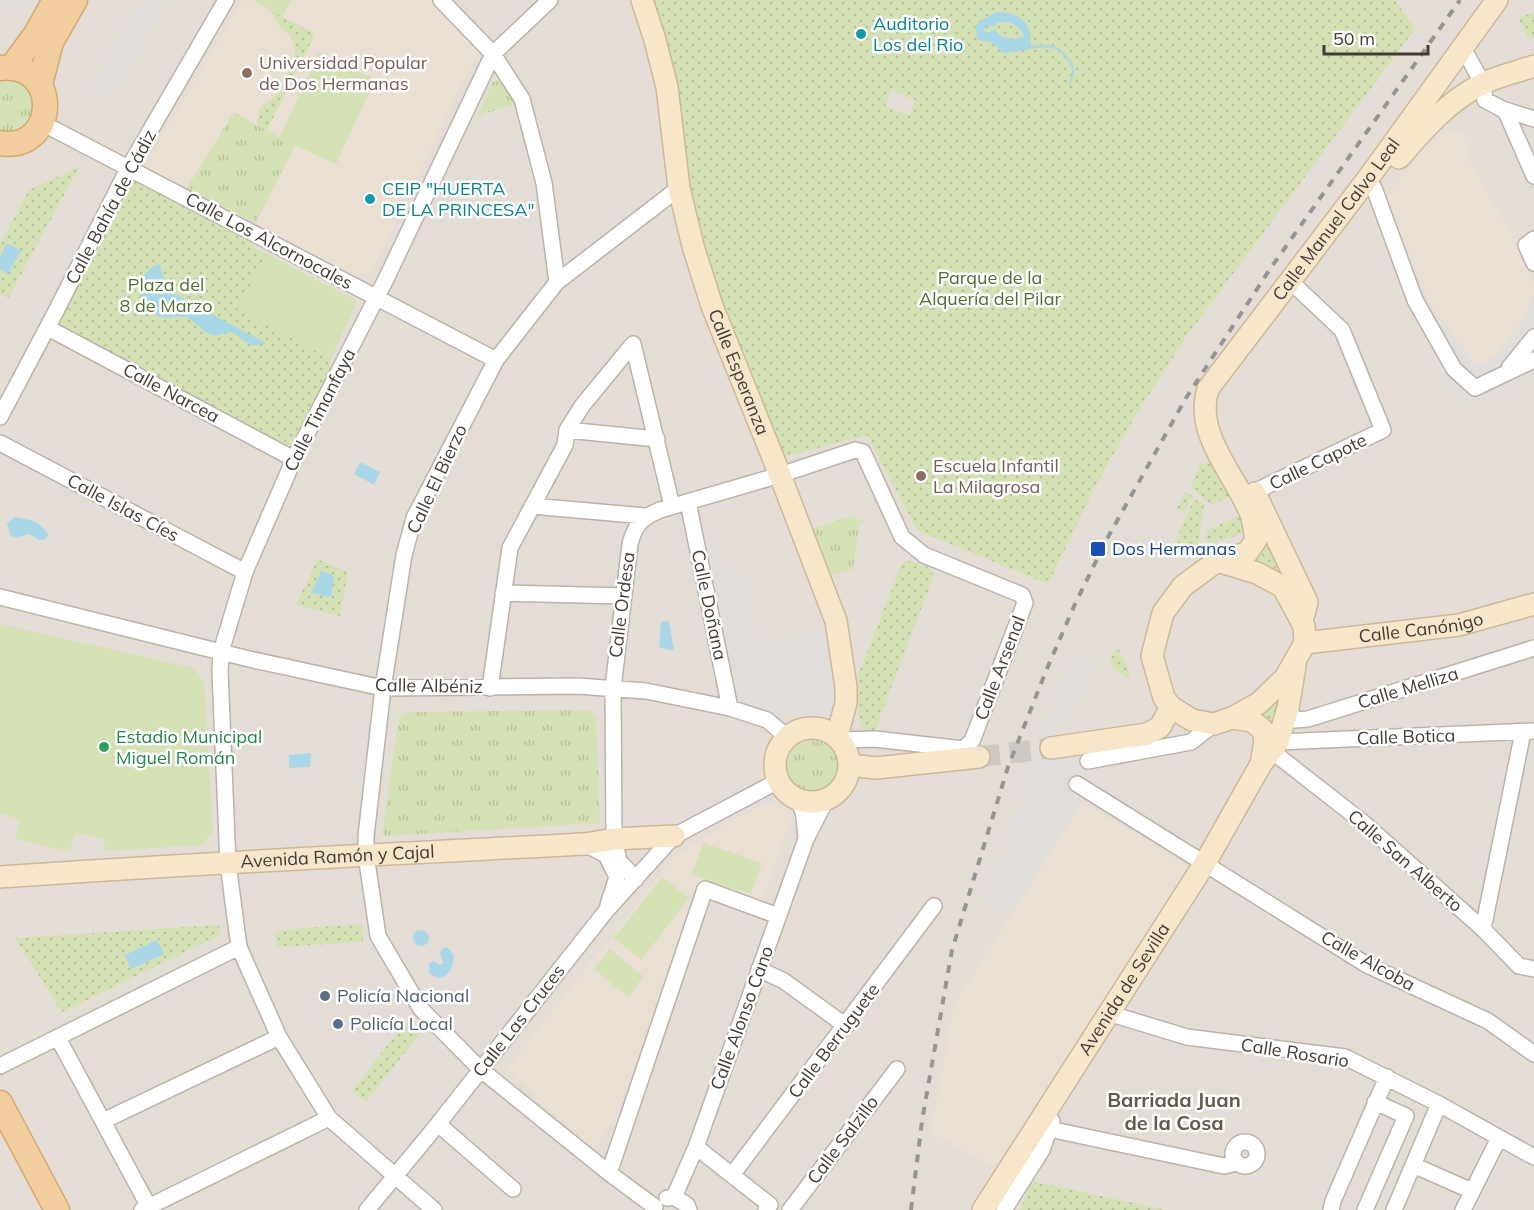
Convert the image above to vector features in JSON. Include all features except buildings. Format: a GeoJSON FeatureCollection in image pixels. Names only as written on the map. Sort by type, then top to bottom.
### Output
{"type":"FeatureCollection","features":[{"type":"Feature","properties":{"kind":"main road"},"geometry":{"type":"LineString","coordinates":[[6,146],[36,132],[42,123],[46,110],[45,97],[40,84],[28,73],[6,68],[36,34],[55,0]]}},
{"type":"Feature","properties":{"kind":"main road"},"geometry":{"type":"LineString","coordinates":[[40,84],[51,42],[75,0]]}},
{"type":"Feature","properties":{"kind":"main road"},"geometry":{"type":"LineString","coordinates":[[0,1103],[57,1210]]}},
{"type":"Feature","properties":{"kind":"main road"},"geometry":{"type":"LineString","coordinates":[[0,1135],[38,1210]]}},
{"type":"Feature","properties":{"kind":"street","name":"Calle Bahía de Cádiz"},"geometry":{"type":"LineString","coordinates":[[0,417],[48,328],[129,167],[226,0]]}},
{"type":"Feature","properties":{"kind":"street"},"geometry":{"type":"LineString","coordinates":[[441,0],[492,54],[522,99],[544,183],[557,282]]}},
{"type":"Feature","properties":{"kind":"street","name":"Calle Timanfaya"},"geometry":{"type":"LineString","coordinates":[[434,1210],[329,1119],[279,1038],[239,946],[228,864],[221,652],[245,572],[294,459],[377,298],[492,54],[550,0]]}},
{"type":"Feature","properties":{"kind":"street","name":"Calle Esperanza"},"geometry":{"type":"LineString","coordinates":[[642,0],[656,40],[667,87],[680,188],[693,246],[711,306],[836,621],[846,687],[846,703],[839,738]]}},
{"type":"Feature","properties":{"kind":"street","name":"Calle Manuel Calvo Leal"},"geometry":{"type":"LineString","coordinates":[[1208,389],[1292,279],[1373,181],[1497,0]]}},
{"type":"Feature","properties":{"kind":"street"},"geometry":{"type":"LineString","coordinates":[[1463,48],[1483,84],[1485,100],[1505,110],[1534,119]]}},
{"type":"Feature","properties":{"kind":"street"},"geometry":{"type":"LineString","coordinates":[[1534,66],[1483,84],[1458,99],[1430,121],[1373,181],[1415,300],[1454,369],[1475,388],[1534,360]]}},
{"type":"Feature","properties":{"kind":"street"},"geometry":{"type":"LineString","coordinates":[[1505,110],[1534,176]]}},
{"type":"Feature","properties":{"kind":"street","name":"Calle Los Alcornocales"},"geometry":{"type":"LineString","coordinates":[[42,123],[496,360]]}},
{"type":"Feature","properties":{"kind":"street","name":"Calle El Bierzo"},"geometry":{"type":"LineString","coordinates":[[655,1209],[480,1069],[421,1009],[378,936],[366,855],[366,837],[383,688],[404,555],[414,518],[496,360],[557,282],[680,188]]}},
{"type":"Feature","properties":{"kind":"street"},"geometry":{"type":"LineString","coordinates":[[1534,238],[1526,245],[1534,264]]}},
{"type":"Feature","properties":{"kind":"street","name":"Calle Capote"},"geometry":{"type":"LineString","coordinates":[[1254,492],[1383,430],[1342,330],[1292,279]]}},
{"type":"Feature","properties":{"kind":"street","name":"Calle Narcea"},"geometry":{"type":"LineString","coordinates":[[48,328],[294,459]]}},
{"type":"Feature","properties":{"kind":"street"},"geometry":{"type":"LineString","coordinates":[[1505,373],[1534,337]]}},
{"type":"Feature","properties":{"kind":"street"},"geometry":{"type":"LineString","coordinates":[[490,688],[510,549],[565,445],[567,430],[582,406],[633,344],[672,506]]}},
{"type":"Feature","properties":{"kind":"street"},"geometry":{"type":"LineString","coordinates":[[1088,761],[1191,742],[1223,721],[1259,703],[1285,678],[1301,642],[1307,602],[1212,407],[1208,389]]}},
{"type":"Feature","properties":{"kind":"street"},"geometry":{"type":"LineString","coordinates":[[1208,389],[1204,402],[1208,432],[1251,514],[1256,540],[1247,554],[1217,561],[1183,586],[1162,613],[1152,656],[1161,691],[1172,707],[1192,720],[1223,721]]}},
{"type":"Feature","properties":{"kind":"street"},"geometry":{"type":"LineString","coordinates":[[567,430],[657,438]]}},
{"type":"Feature","properties":{"kind":"street","name":"Calle Islas Cíes"},"geometry":{"type":"LineString","coordinates":[[0,443],[245,572]]}},
{"type":"Feature","properties":{"kind":"street","name":"Calle Arsenal"},"geometry":{"type":"LineString","coordinates":[[780,475],[855,450],[863,452],[902,537],[924,555],[1022,595],[1025,603],[972,741],[963,749],[875,739],[839,738]]}},
{"type":"Feature","properties":{"kind":"street"},"geometry":{"type":"LineString","coordinates":[[532,506],[645,516],[780,475]]}},
{"type":"Feature","properties":{"kind":"street","name":"Calle Doñana"},"geometry":{"type":"LineString","coordinates":[[688,502],[730,708]]}},
{"type":"Feature","properties":{"kind":"street","name":"Calle Ordesa"},"geometry":{"type":"LineString","coordinates":[[636,879],[619,861],[614,839],[613,688],[630,544],[634,530],[645,516]]}},
{"type":"Feature","properties":{"kind":"street"},"geometry":{"type":"LineString","coordinates":[[1217,561],[1257,573],[1283,587],[1301,642]]}},
{"type":"Feature","properties":{"kind":"street"},"geometry":{"type":"LineString","coordinates":[[503,593],[623,597]]}},
{"type":"Feature","properties":{"kind":"street","name":"Calle Albéniz"},"geometry":{"type":"LineString","coordinates":[[0,597],[221,652],[383,688],[577,686],[646,691],[730,708],[767,720],[787,737]]}},
{"type":"Feature","properties":{"kind":"street","name":"Calle Canónigo"},"geometry":{"type":"LineString","coordinates":[[1301,642],[1460,625],[1534,604]]}},
{"type":"Feature","properties":{"kind":"street","name":"Avenida de Sevilla"},"geometry":{"type":"LineString","coordinates":[[983,1210],[1040,1133],[1062,1085],[1205,863],[1271,753],[1288,708],[1301,642]]}},
{"type":"Feature","properties":{"kind":"street","name":"Calle Melliza"},"geometry":{"type":"LineString","coordinates":[[1288,708],[1295,720],[1308,719],[1534,648]]}},
{"type":"Feature","properties":{"kind":"street"},"geometry":{"type":"LineString","coordinates":[[1051,748],[1147,734],[1160,727],[1172,707]]}},
{"type":"Feature","properties":{"kind":"street","name":"Avenida de Sevilla"},"geometry":{"type":"LineString","coordinates":[[1223,721],[1252,721],[1263,730],[1271,753]]}},
{"type":"Feature","properties":{"kind":"street"},"geometry":{"type":"LineString","coordinates":[[811,727],[825,729],[839,738],[848,752],[850,765],[844,785],[836,794],[826,800],[813,803],[799,800],[787,793],[778,781],[775,765],[778,750],[787,737],[798,730],[811,727]]}},
{"type":"Feature","properties":{"kind":"street"},"geometry":{"type":"LineString","coordinates":[[1483,929],[1529,732]]}},
{"type":"Feature","properties":{"kind":"street","name":"Calle Botica"},"geometry":{"type":"LineString","coordinates":[[1271,753],[1529,732]]}},
{"type":"Feature","properties":{"kind":"street","name":"Calle San Alberto"},"geometry":{"type":"LineString","coordinates":[[1271,753],[1365,824],[1483,929],[1519,966],[1534,969]]}},
{"type":"Feature","properties":{"kind":"street"},"geometry":{"type":"LineString","coordinates":[[850,765],[876,768],[979,757]]}},
{"type":"Feature","properties":{"kind":"street"},"geometry":{"type":"LineString","coordinates":[[674,836],[778,781]]}},
{"type":"Feature","properties":{"kind":"street","name":"Calle Alcoba"},"geometry":{"type":"LineString","coordinates":[[1077,784],[1367,965],[1488,1022],[1534,1054]]}},
{"type":"Feature","properties":{"kind":"street","name":"Calle Alonso Cano"},"geometry":{"type":"LineString","coordinates":[[799,800],[804,816],[806,838]]}},
{"type":"Feature","properties":{"kind":"street","name":"Calle Alonso Cano"},"geometry":{"type":"LineString","coordinates":[[674,1197],[696,1147],[806,838],[826,800]]}},
{"type":"Feature","properties":{"kind":"street","name":"Avenida Ramón y Cajal"},"geometry":{"type":"LineString","coordinates":[[0,877],[163,865],[228,864],[585,844],[614,839],[674,836]]}},
{"type":"Feature","properties":{"kind":"street","name":"Calle Las Cruces"},"geometry":{"type":"LineString","coordinates":[[367,1210],[606,911],[674,836]]}},
{"type":"Feature","properties":{"kind":"street"},"geometry":{"type":"LineString","coordinates":[[585,844],[606,855],[617,877],[606,911]]}},
{"type":"Feature","properties":{"kind":"street"},"geometry":{"type":"LineString","coordinates":[[609,1173],[705,889],[778,916]]}},
{"type":"Feature","properties":{"kind":"street","name":"Calle Berruguete"},"geometry":{"type":"LineString","coordinates":[[732,1175],[934,906]]}},
{"type":"Feature","properties":{"kind":"street"},"geometry":{"type":"LineString","coordinates":[[0,1066],[239,946]]}},
{"type":"Feature","properties":{"kind":"street"},"geometry":{"type":"LineString","coordinates":[[759,969],[784,981],[846,1026]]}},
{"type":"Feature","properties":{"kind":"street","name":"Calle Rosario"},"geometry":{"type":"LineString","coordinates":[[1108,1013],[1186,1037],[1345,1057],[1388,1077],[1534,1157]]}},
{"type":"Feature","properties":{"kind":"street"},"geometry":{"type":"LineString","coordinates":[[58,1038],[103,1121],[146,1208],[329,1119]]}},
{"type":"Feature","properties":{"kind":"street"},"geometry":{"type":"LineString","coordinates":[[103,1121],[279,1038]]}},
{"type":"Feature","properties":{"kind":"street","name":"Calle Salzillo"},"geometry":{"type":"LineString","coordinates":[[790,1210],[897,1069]]}},
{"type":"Feature","properties":{"kind":"street"},"geometry":{"type":"LineString","coordinates":[[1331,1210],[1375,1102],[1388,1077]]}},
{"type":"Feature","properties":{"kind":"street"},"geometry":{"type":"LineString","coordinates":[[974,1210],[1033,1120],[1062,1085]]}},
{"type":"Feature","properties":{"kind":"street"},"geometry":{"type":"LineString","coordinates":[[1365,1210],[1406,1116],[1375,1102]]}},
{"type":"Feature","properties":{"kind":"street"},"geometry":{"type":"LineString","coordinates":[[1394,1210],[1439,1104]]}},
{"type":"Feature","properties":{"kind":"street"},"geometry":{"type":"LineString","coordinates":[[438,1124],[513,1190]]}},
{"type":"Feature","properties":{"kind":"street"},"geometry":{"type":"LineString","coordinates":[[1004,1210],[1042,1150],[1040,1133],[1224,1166],[1238,1163]]}},
{"type":"Feature","properties":{"kind":"street"},"geometry":{"type":"LineString","coordinates":[[1463,1210],[1498,1138]]}},
{"type":"Feature","properties":{"kind":"street"},"geometry":{"type":"LineString","coordinates":[[696,1147],[770,1205],[766,1210]]}},
{"type":"Feature","properties":{"kind":"street"},"geometry":{"type":"LineString","coordinates":[[1413,1165],[1473,1191]]}},
{"type":"Feature","properties":{"kind":"street"},"geometry":{"type":"LineString","coordinates":[[655,1209],[665,1198],[674,1197],[687,1205],[689,1210]]}},
{"type":"Feature","properties":{"kind":"shaded area"},"geometry":{"type":"Polygon","coordinates":[[[0,0],[1534,0],[1534,1210],[0,1210],[0,0]]]}},
{"type":"Feature","properties":{"kind":"shaded area"},"geometry":{"type":"Polygon","coordinates":[[[0,0],[31,0],[22,16],[0,4],[0,0]]]}},
{"type":"Feature","properties":{"kind":"shaded area"},"geometry":{"type":"Polygon","coordinates":[[[142,0],[168,0],[110,102],[101,96],[98,78],[142,0]]]}},
{"type":"Feature","properties":{"kind":"shaded area"},"geometry":{"type":"Polygon","coordinates":[[[243,0],[431,0],[479,48],[372,271],[354,275],[255,223],[295,146],[235,112],[187,188],[144,166],[243,0]]]}},
{"type":"Feature","properties":{"kind":"shaded area"},"geometry":{"type":"Polygon","coordinates":[[[1502,109],[1525,116],[1534,155],[1534,200],[1511,152],[1517,147],[1502,109]]]}},
{"type":"Feature","properties":{"kind":"shaded area"},"geometry":{"type":"Polygon","coordinates":[[[1452,129],[1465,136],[1468,158],[1523,255],[1534,284],[1534,297],[1525,317],[1496,357],[1492,356],[1486,365],[1477,366],[1430,305],[1385,198],[1433,138],[1452,129]]]}},
{"type":"Feature","properties":{"kind":"shaded area"},"geometry":{"type":"Polygon","coordinates":[[[1384,192],[1430,305],[1477,366],[1486,365],[1492,356],[1496,356],[1525,317],[1534,297],[1534,375],[1523,382],[1457,406],[1371,208],[1384,192]]]}},
{"type":"Feature","properties":{"kind":"shaded area"},"geometry":{"type":"Polygon","coordinates":[[[724,542],[725,574],[751,576],[751,645],[831,627],[837,700],[824,715],[813,718],[740,701],[709,543],[724,542]]]}},
{"type":"Feature","properties":{"kind":"shaded area"},"geometry":{"type":"Polygon","coordinates":[[[1073,656],[1088,656],[1097,662],[1080,699],[1052,737],[1041,761],[1094,755],[1084,779],[1082,802],[1016,907],[996,912],[993,907],[982,910],[1029,781],[1028,765],[1073,656]]]}},
{"type":"Feature","properties":{"kind":"shaded area"},"geometry":{"type":"Polygon","coordinates":[[[1082,802],[1189,867],[1000,1170],[931,1133],[954,1006],[1082,802]]]}},
{"type":"Feature","properties":{"kind":"shaded area"},"geometry":{"type":"Polygon","coordinates":[[[772,805],[786,811],[792,818],[761,902],[701,883],[618,1113],[593,1151],[507,1069],[673,858],[728,822],[761,806],[772,805]]]}},
{"type":"Feature","properties":{"kind":"green space"},"geometry":{"type":"Polygon","coordinates":[[[253,0],[292,0],[282,17],[253,0]]]}},
{"type":"Feature","properties":{"kind":"green space","name":"Parque de la Alquería del Pilar"},"geometry":{"type":"Polygon","coordinates":[[[653,0],[1395,0],[1415,29],[1186,337],[1133,420],[1096,485],[1048,584],[917,530],[867,435],[783,457],[730,334],[702,250],[676,84],[653,0]],[[892,90],[885,106],[909,115],[915,100],[892,90]]]}},
{"type":"Feature","properties":{"kind":"green space"},"geometry":{"type":"Polygon","coordinates":[[[271,10],[315,34],[267,130],[257,124],[259,112],[282,86],[295,52],[294,42],[276,21],[271,10]]]}},
{"type":"Feature","properties":{"kind":"green space"},"geometry":{"type":"Polygon","coordinates":[[[1534,12],[1534,38],[1529,40],[1518,18],[1534,12]]]}},
{"type":"Feature","properties":{"kind":"green space"},"geometry":{"type":"Polygon","coordinates":[[[319,53],[375,79],[336,164],[279,138],[319,53]]]}},
{"type":"Feature","properties":{"kind":"green space"},"geometry":{"type":"Polygon","coordinates":[[[0,74],[21,77],[37,102],[26,129],[0,135],[0,74]]]}},
{"type":"Feature","properties":{"kind":"green space"},"geometry":{"type":"Polygon","coordinates":[[[500,78],[504,80],[515,104],[483,114],[476,120],[492,83],[500,78]]]}},
{"type":"Feature","properties":{"kind":"green space"},"geometry":{"type":"Polygon","coordinates":[[[234,112],[295,146],[255,223],[187,188],[234,112]]]}},
{"type":"Feature","properties":{"kind":"green space"},"geometry":{"type":"Polygon","coordinates":[[[80,166],[8,298],[0,294],[0,244],[29,190],[80,166]]]}},
{"type":"Feature","properties":{"kind":"green space","name":"Plaza del 8 de Marzo"},"geometry":{"type":"Polygon","coordinates":[[[136,171],[258,236],[253,247],[267,254],[238,309],[331,359],[329,364],[340,369],[294,459],[48,328],[136,171]]]}},
{"type":"Feature","properties":{"kind":"green space"},"geometry":{"type":"Polygon","coordinates":[[[267,254],[357,301],[331,359],[237,309],[267,254]]]}},
{"type":"Feature","properties":{"kind":"green space"},"geometry":{"type":"Polygon","coordinates":[[[1200,464],[1221,465],[1235,494],[1212,505],[1191,488],[1200,464]]]}},
{"type":"Feature","properties":{"kind":"green space"},"geometry":{"type":"Polygon","coordinates":[[[1186,491],[1193,497],[1184,512],[1177,508],[1186,491]]]}},
{"type":"Feature","properties":{"kind":"green space"},"geometry":{"type":"Polygon","coordinates":[[[1194,499],[1204,504],[1198,547],[1170,552],[1194,499]]]}},
{"type":"Feature","properties":{"kind":"green space"},"geometry":{"type":"Polygon","coordinates":[[[855,514],[856,521],[867,518],[859,525],[853,569],[828,576],[813,529],[855,514]]]}},
{"type":"Feature","properties":{"kind":"green space"},"geometry":{"type":"Polygon","coordinates":[[[1242,514],[1247,529],[1238,535],[1208,544],[1206,531],[1242,514]]]}},
{"type":"Feature","properties":{"kind":"green space"},"geometry":{"type":"Polygon","coordinates":[[[1261,531],[1292,581],[1247,562],[1261,531]]]}},
{"type":"Feature","properties":{"kind":"green space"},"geometry":{"type":"Polygon","coordinates":[[[317,559],[348,572],[340,616],[296,605],[317,559]]]}},
{"type":"Feature","properties":{"kind":"green space"},"geometry":{"type":"Polygon","coordinates":[[[910,561],[927,566],[934,575],[876,728],[872,731],[861,728],[860,724],[857,697],[858,675],[902,563],[910,561]]]}},
{"type":"Feature","properties":{"kind":"green space","name":"Estadio Municipal Miguel Román"},"geometry":{"type":"Polygon","coordinates":[[[0,624],[193,668],[204,681],[213,832],[202,845],[103,851],[105,839],[75,833],[69,851],[15,839],[20,820],[0,813],[0,624]]]}},
{"type":"Feature","properties":{"kind":"green space"},"geometry":{"type":"Polygon","coordinates":[[[1117,646],[1130,673],[1128,678],[1115,671],[1110,661],[1117,646]]]}},
{"type":"Feature","properties":{"kind":"green space"},"geometry":{"type":"Polygon","coordinates":[[[1286,695],[1273,737],[1253,713],[1271,706],[1286,695]]]}},
{"type":"Feature","properties":{"kind":"green space"},"geometry":{"type":"Polygon","coordinates":[[[587,710],[596,717],[600,823],[386,836],[382,833],[399,717],[409,712],[587,710]]]}},
{"type":"Feature","properties":{"kind":"green space"},"geometry":{"type":"Polygon","coordinates":[[[808,740],[818,740],[832,747],[839,766],[832,785],[818,792],[808,792],[798,788],[791,781],[787,771],[787,761],[791,751],[798,744],[808,740]]]}},
{"type":"Feature","properties":{"kind":"green space"},"geometry":{"type":"Polygon","coordinates":[[[703,843],[762,863],[751,894],[692,875],[703,843]]]}},
{"type":"Feature","properties":{"kind":"green space"},"geometry":{"type":"Polygon","coordinates":[[[662,877],[689,898],[641,960],[614,938],[662,877]]]}},
{"type":"Feature","properties":{"kind":"green space"},"geometry":{"type":"Polygon","coordinates":[[[362,924],[363,942],[276,947],[275,930],[362,924]]]}},
{"type":"Feature","properties":{"kind":"green space"},"geometry":{"type":"Polygon","coordinates":[[[219,925],[220,935],[62,1012],[15,938],[219,925]]]}},
{"type":"Feature","properties":{"kind":"green space"},"geometry":{"type":"Polygon","coordinates":[[[610,949],[643,976],[629,997],[594,969],[610,949]]]}},
{"type":"Feature","properties":{"kind":"green space"},"geometry":{"type":"Polygon","coordinates":[[[406,1021],[420,1034],[366,1102],[352,1091],[406,1021]]]}},
{"type":"Feature","properties":{"kind":"green space"},"geometry":{"type":"Polygon","coordinates":[[[1032,1181],[1166,1210],[1020,1210],[1032,1181]]]}},
{"type":"Feature","properties":{"kind":"water"},"geometry":{"type":"Polygon","coordinates":[[[996,12],[1004,12],[1023,20],[1031,38],[1030,46],[1054,46],[1068,57],[1074,71],[1069,88],[1072,69],[1060,51],[1045,47],[1003,53],[991,42],[978,40],[975,27],[996,12]],[[1005,21],[995,26],[986,26],[984,31],[988,33],[995,29],[1007,38],[1024,36],[1019,28],[1005,21]]]}},
{"type":"Feature","properties":{"kind":"water"},"geometry":{"type":"Polygon","coordinates":[[[7,243],[21,251],[8,274],[0,269],[0,257],[7,243]]]}},
{"type":"Feature","properties":{"kind":"water"},"geometry":{"type":"Polygon","coordinates":[[[159,264],[168,291],[266,343],[251,345],[231,332],[213,335],[181,316],[160,316],[150,311],[141,296],[141,284],[147,271],[159,264]]]}},
{"type":"Feature","properties":{"kind":"water"},"geometry":{"type":"Polygon","coordinates":[[[360,462],[380,472],[374,485],[354,474],[360,462]]]}},
{"type":"Feature","properties":{"kind":"water"},"geometry":{"type":"Polygon","coordinates":[[[15,517],[38,523],[48,534],[46,539],[40,540],[28,534],[16,538],[10,535],[7,523],[15,517]]]}},
{"type":"Feature","properties":{"kind":"water"},"geometry":{"type":"Polygon","coordinates":[[[322,571],[334,576],[331,597],[311,593],[322,571]]]}},
{"type":"Feature","properties":{"kind":"water"},"geometry":{"type":"Polygon","coordinates":[[[669,621],[674,651],[659,647],[661,622],[669,621]]]}},
{"type":"Feature","properties":{"kind":"water"},"geometry":{"type":"Polygon","coordinates":[[[311,753],[310,767],[289,768],[289,755],[311,753]]]}},
{"type":"Feature","properties":{"kind":"water"},"geometry":{"type":"Polygon","coordinates":[[[421,930],[429,938],[421,946],[413,938],[421,930]]]}},
{"type":"Feature","properties":{"kind":"water"},"geometry":{"type":"Polygon","coordinates":[[[157,940],[164,954],[131,969],[125,955],[157,940]]]}},
{"type":"Feature","properties":{"kind":"water"},"geometry":{"type":"Polygon","coordinates":[[[444,947],[454,955],[453,964],[445,976],[437,978],[429,973],[429,963],[434,961],[439,965],[443,964],[440,952],[444,947]]]}},
{"type":"Feature","properties":{"kind":"tunnel"},"geometry":{"type":"LineString","coordinates":[[979,757],[1051,748]]}},
{"type":"Feature","properties":{"kind":"railway"},"geometry":{"type":"LineString","coordinates":[[911,1210],[922,1121],[952,950],[1008,767],[1075,604],[1108,537],[1186,398],[1270,269],[1460,0]]}},
{"type":"Feature","properties":{"kind":"place","name":"Auditorio Los del Rio"},"geometry":{"type":"Point","coordinates":[861,34]}},
{"type":"Feature","properties":{"kind":"place","name":"Universidad Popular de Dos Hermanas"},"geometry":{"type":"Point","coordinates":[247,73]}},
{"type":"Feature","properties":{"kind":"place","name":"CEIP \"HUERTA DE LA PRINCESA\""},"geometry":{"type":"Point","coordinates":[370,199]}},
{"type":"Feature","properties":{"kind":"place","name":"Escuela Infantil La Milagrosa"},"geometry":{"type":"Point","coordinates":[921,476]}},
{"type":"Feature","properties":{"kind":"place","name":"Dos Hermanas"},"geometry":{"type":"Point","coordinates":[1098,549]}},
{"type":"Feature","properties":{"kind":"place","name":"Estadio Municipal Miguel Román"},"geometry":{"type":"Point","coordinates":[104,747]}},
{"type":"Feature","properties":{"kind":"place","name":"Policía Nacional"},"geometry":{"type":"Point","coordinates":[325,996]}},
{"type":"Feature","properties":{"kind":"place","name":"Policía Local"},"geometry":{"type":"Point","coordinates":[338,1024]}},
{"type":"Feature","properties":{"kind":"district","name":"Barriada Juan de la Cosa"},"geometry":{"type":"Point","coordinates":[1174,1112]}}]}
